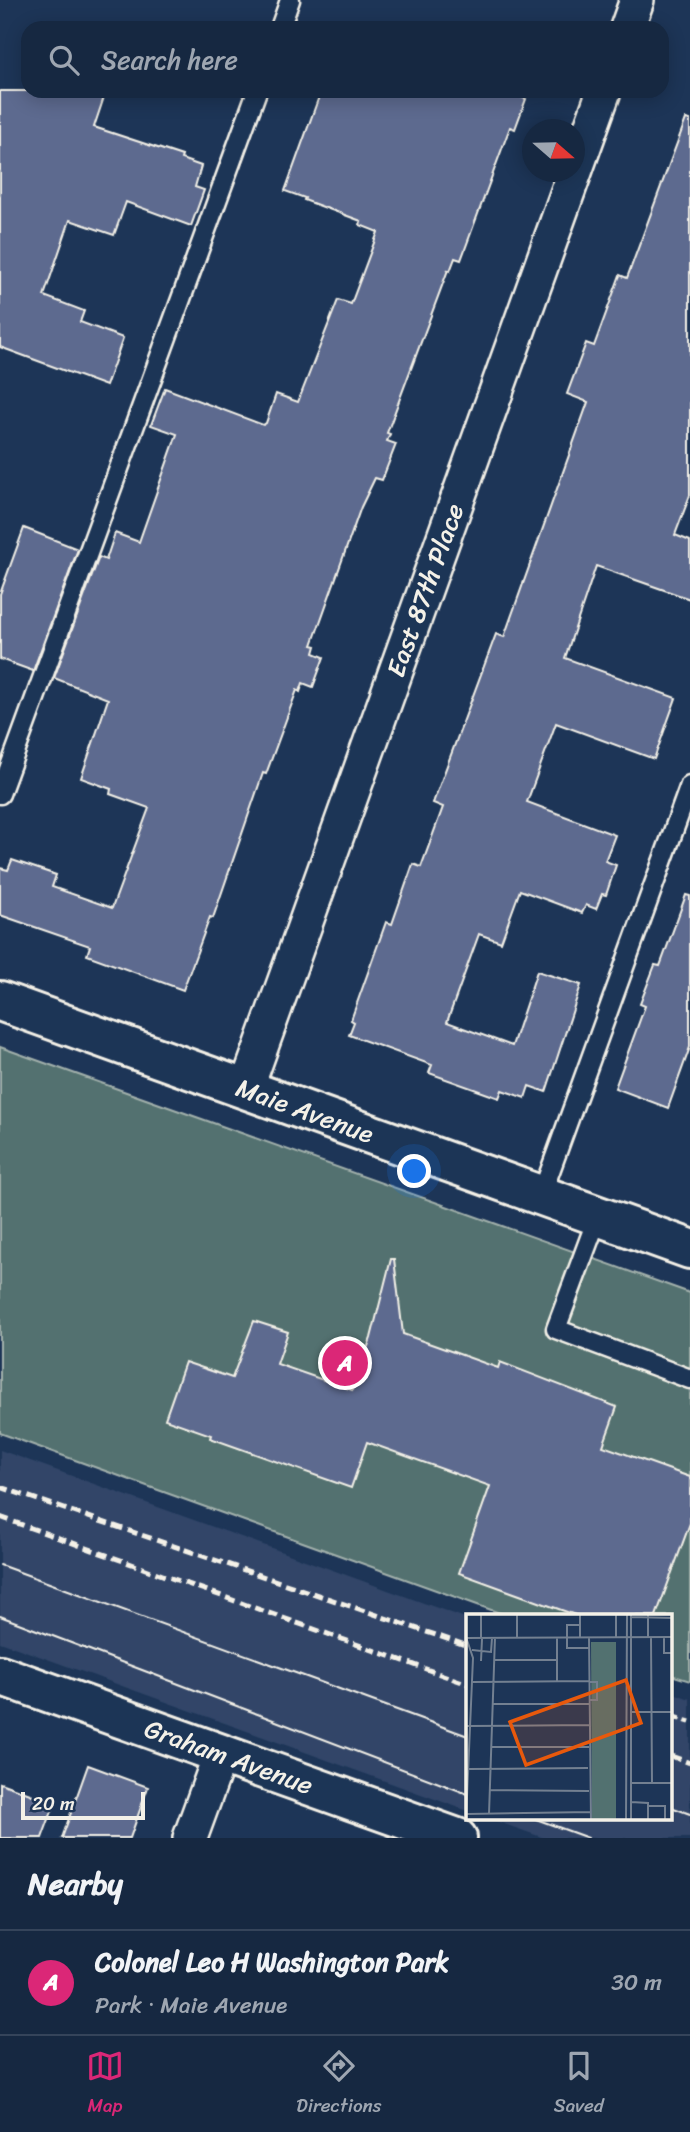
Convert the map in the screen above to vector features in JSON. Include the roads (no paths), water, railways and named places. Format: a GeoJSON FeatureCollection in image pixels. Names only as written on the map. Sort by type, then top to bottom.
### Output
{"type":"FeatureCollection","features":[{"type":"Feature","properties":{"kind":"street"},"geometry":{"type":"LineString","coordinates":[[630,21],[637,0]]}},
{"type":"Feature","properties":{"kind":"street","name":"East 87th Place"},"geometry":{"type":"LineString","coordinates":[[246,1089],[601,98]]}},
{"type":"Feature","properties":{"kind":"street","name":"Maie Avenue"},"geometry":{"type":"LineString","coordinates":[[0,1000],[690,1249]]}},
{"type":"Feature","properties":{"kind":"street","name":"Graham Avenue"},"geometry":{"type":"LineString","coordinates":[[0,1675],[457,1838]]}},
{"type":"Feature","properties":{"kind":"street"},"geometry":{"type":"LineString","coordinates":[[190,1838],[221,1754]]}},
{"type":"Feature","properties":{"kind":"lane"},"geometry":{"type":"LineString","coordinates":[[282,21],[290,0]]}},
{"type":"Feature","properties":{"kind":"lane"},"geometry":{"type":"LineString","coordinates":[[0,794],[254,98]]}},
{"type":"Feature","properties":{"kind":"lane"},"geometry":{"type":"LineString","coordinates":[[541,1196],[690,785]]}},
{"type":"Feature","properties":{"kind":"lane"},"geometry":{"type":"LineString","coordinates":[[598,1216],[556,1329],[690,1379]]}},
{"type":"Feature","properties":{"kind":"tram line"},"geometry":{"type":"LineString","coordinates":[[0,1565],[466,1735]]}},
{"type":"Feature","properties":{"kind":"tram line"},"geometry":{"type":"LineString","coordinates":[[0,1616],[466,1793]]}},
{"type":"Feature","properties":{"kind":"tram line"},"geometry":{"type":"LineString","coordinates":[[672,1807],[690,1814]]}},
{"type":"Feature","properties":{"kind":"tram line"},"geometry":{"type":"LineString","coordinates":[[539,1820],[588,1838]]}},
{"type":"Feature","properties":{"kind":"railway"},"geometry":{"type":"LineString","coordinates":[[0,1487],[466,1645]]}},
{"type":"Feature","properties":{"kind":"railway"},"geometry":{"type":"LineString","coordinates":[[0,1517],[466,1683]]}},
{"type":"Feature","properties":{"kind":"railway"},"geometry":{"type":"LineString","coordinates":[[672,1716],[690,1722]]}},
{"type":"Feature","properties":{"kind":"railway"},"geometry":{"type":"LineString","coordinates":[[672,1756],[690,1763]]}},
{"type":"Feature","properties":{"kind":"place","name":"Colonel Leo H Washington Park"},"geometry":{"type":"Point","coordinates":[345,1363]}}]}
